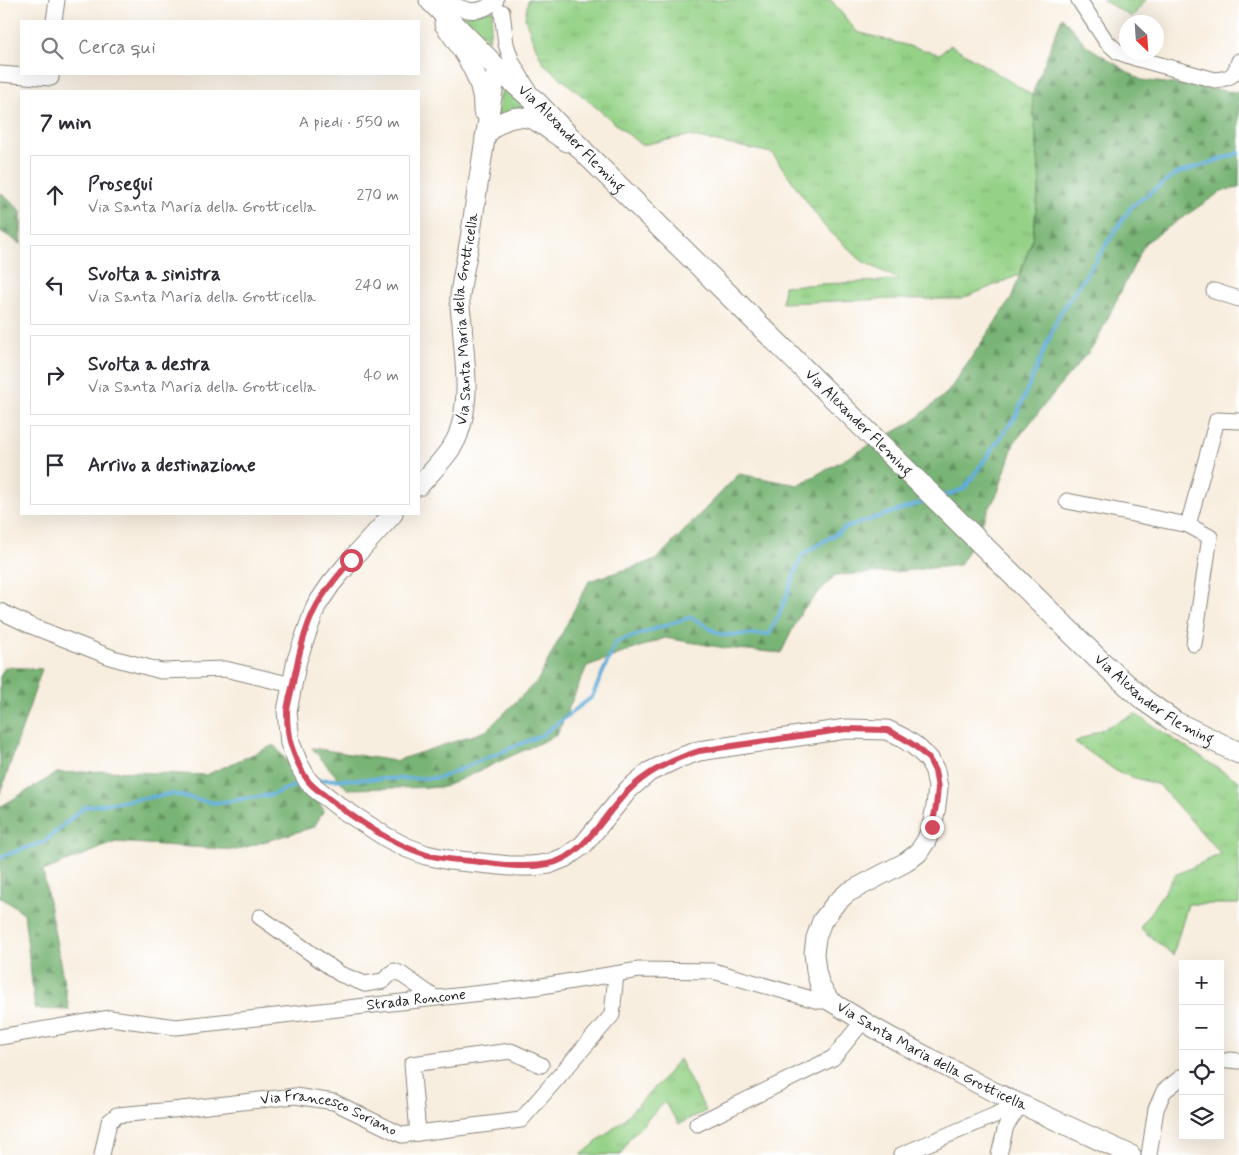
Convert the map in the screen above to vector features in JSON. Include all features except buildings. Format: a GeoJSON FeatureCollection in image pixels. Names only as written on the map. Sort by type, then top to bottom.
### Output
{"type":"FeatureCollection","features":[{"type":"Feature","properties":{"kind":"main road","name":"Via Alexander Fleming"},"geometry":{"type":"LineString","coordinates":[[428,0],[497,68],[537,104],[1097,658],[1144,700],[1176,722],[1239,753]]}},
{"type":"Feature","properties":{"kind":"street"},"geometry":{"type":"LineString","coordinates":[[54,20],[57,0]]}},
{"type":"Feature","properties":{"kind":"street"},"geometry":{"type":"LineString","coordinates":[[428,0],[459,45],[474,71],[482,94],[485,137]]}},
{"type":"Feature","properties":{"kind":"street"},"geometry":{"type":"LineString","coordinates":[[445,0],[458,8],[473,11],[501,4]]}},
{"type":"Feature","properties":{"kind":"street"},"geometry":{"type":"LineString","coordinates":[[1079,0],[1106,41],[1118,52],[1215,80],[1228,78],[1236,72],[1239,61]]}},
{"type":"Feature","properties":{"kind":"street"},"geometry":{"type":"LineString","coordinates":[[485,137],[497,68],[501,4]]}},
{"type":"Feature","properties":{"kind":"street"},"geometry":{"type":"LineString","coordinates":[[501,4],[506,44],[512,62],[537,104]]}},
{"type":"Feature","properties":{"kind":"street"},"geometry":{"type":"LineString","coordinates":[[0,74],[51,78],[51,75]]}},
{"type":"Feature","properties":{"kind":"street"},"geometry":{"type":"LineString","coordinates":[[485,137],[494,126],[508,119],[529,119],[536,121],[588,156]]}},
{"type":"Feature","properties":{"kind":"street","name":"Via Santa Maria della Grotticella"},"geometry":{"type":"LineString","coordinates":[[420,485],[443,460],[458,437],[464,416],[466,366],[460,298],[485,137]]}},
{"type":"Feature","properties":{"kind":"street"},"geometry":{"type":"LineString","coordinates":[[1214,292],[1239,299]]}},
{"type":"Feature","properties":{"kind":"street"},"geometry":{"type":"LineString","coordinates":[[1188,526],[1217,420],[1239,422]]}},
{"type":"Feature","properties":{"kind":"street"},"geometry":{"type":"LineString","coordinates":[[1067,501],[1188,526],[1210,537],[1194,644]]}},
{"type":"Feature","properties":{"kind":"street","name":"Via Santa Maria della Grotticella"},"geometry":{"type":"LineString","coordinates":[[392,515],[351,560],[316,606],[297,660],[287,711],[290,743],[298,763],[308,781],[315,788],[341,808],[386,837],[426,855],[449,860],[510,866],[532,866],[549,864],[566,857],[583,845],[629,789],[650,772],[676,759],[699,751],[846,729],[887,730],[915,746],[929,759],[935,771],[938,788],[932,827],[918,853],[906,862],[847,894],[835,904],[822,921],[816,938],[814,953],[820,986],[830,1001],[863,1021],[990,1090],[1131,1155]]}},
{"type":"Feature","properties":{"kind":"street"},"geometry":{"type":"LineString","coordinates":[[0,611],[29,625],[113,658],[161,671],[225,669],[292,685]]}},
{"type":"Feature","properties":{"kind":"street"},"geometry":{"type":"LineString","coordinates":[[260,917],[340,974],[365,984],[383,981],[394,971],[436,998]]}},
{"type":"Feature","properties":{"kind":"street","name":"Strada Roncone"},"geometry":{"type":"LineString","coordinates":[[0,1037],[110,1018],[176,1028],[536,987],[639,970],[713,971],[819,1001],[830,1001]]}},
{"type":"Feature","properties":{"kind":"street","name":"Via Francesco Soriano"},"geometry":{"type":"LineString","coordinates":[[102,1155],[109,1122],[117,1115],[295,1096],[334,1102],[402,1135],[521,1120],[612,1015],[616,974]]}},
{"type":"Feature","properties":{"kind":"street"},"geometry":{"type":"LineString","coordinates":[[697,1124],[832,1058],[863,1021]]}},
{"type":"Feature","properties":{"kind":"street"},"geometry":{"type":"LineString","coordinates":[[418,1133],[412,1064],[512,1051],[541,1065]]}},
{"type":"Feature","properties":{"kind":"street"},"geometry":{"type":"LineString","coordinates":[[1224,1061],[1239,1061]]}},
{"type":"Feature","properties":{"kind":"street"},"geometry":{"type":"LineString","coordinates":[[1149,1155],[1156,1109],[1164,1091],[1179,1079]]}},
{"type":"Feature","properties":{"kind":"street"},"geometry":{"type":"LineString","coordinates":[[901,1155],[1021,1104]]}},
{"type":"Feature","properties":{"kind":"street"},"geometry":{"type":"LineString","coordinates":[[1000,1155],[1006,1126],[1021,1104]]}},
{"type":"Feature","properties":{"kind":"green space"},"geometry":{"type":"Polygon","coordinates":[[[528,0],[831,0],[857,32],[939,54],[951,45],[1032,95],[1040,180],[1032,240],[1019,275],[961,299],[892,299],[782,303],[784,286],[900,280],[862,261],[825,227],[772,153],[688,136],[641,145],[543,63],[525,18],[528,0]]]}},
{"type":"Feature","properties":{"kind":"green space"},"geometry":{"type":"Polygon","coordinates":[[[1102,0],[1146,0],[1134,15],[1128,15],[1102,0]]]}},
{"type":"Feature","properties":{"kind":"green space"},"geometry":{"type":"Polygon","coordinates":[[[493,10],[489,40],[462,16],[493,10]]]}},
{"type":"Feature","properties":{"kind":"green space"},"geometry":{"type":"Polygon","coordinates":[[[1062,17],[1087,46],[1141,80],[1239,91],[1239,188],[1222,191],[1145,243],[1095,344],[1014,443],[998,492],[960,565],[894,572],[835,575],[801,612],[781,653],[725,648],[665,638],[587,666],[557,735],[444,787],[347,789],[312,748],[395,761],[486,731],[538,680],[589,581],[656,560],[739,474],[798,485],[912,422],[948,392],[1011,299],[1032,240],[1040,180],[1032,95],[1062,17]]]}},
{"type":"Feature","properties":{"kind":"green space"},"geometry":{"type":"Polygon","coordinates":[[[502,85],[531,113],[497,118],[502,85]]]}},
{"type":"Feature","properties":{"kind":"green space"},"geometry":{"type":"Polygon","coordinates":[[[0,192],[20,210],[20,243],[0,231],[0,192]]]}},
{"type":"Feature","properties":{"kind":"green space"},"geometry":{"type":"Polygon","coordinates":[[[5,667],[42,669],[0,794],[0,677],[5,667]]]}},
{"type":"Feature","properties":{"kind":"green space"},"geometry":{"type":"Polygon","coordinates":[[[1135,714],[1239,781],[1239,904],[1188,904],[1173,955],[1140,928],[1175,875],[1221,854],[1159,785],[1119,773],[1075,742],[1135,714]]]}},
{"type":"Feature","properties":{"kind":"green space"},"geometry":{"type":"Polygon","coordinates":[[[274,745],[324,810],[314,827],[236,850],[116,842],[43,871],[69,1010],[35,1009],[24,913],[0,897],[0,807],[57,773],[107,771],[206,775],[274,745]]]}},
{"type":"Feature","properties":{"kind":"green space"},"geometry":{"type":"Polygon","coordinates":[[[679,1059],[706,1111],[679,1124],[664,1102],[629,1139],[621,1155],[581,1155],[622,1121],[666,1076],[679,1059]]]}},
{"type":"Feature","properties":{"kind":"waterway"},"geometry":{"type":"LineString","coordinates":[[943,496],[964,489],[1016,416],[1059,315],[1132,206],[1176,174],[1239,153]]}},
{"type":"Feature","properties":{"kind":"waterway"},"geometry":{"type":"LineString","coordinates":[[316,780],[439,778],[542,735],[592,697],[616,642],[691,617],[721,635],[769,634],[780,613],[802,555],[847,527],[927,501]]}},
{"type":"Feature","properties":{"kind":"waterway"},"geometry":{"type":"LineString","coordinates":[[0,859],[5,855],[44,842],[84,807],[172,794],[215,803],[271,795],[301,783]]}},
{"type":"Feature","properties":{"kind":"route"},"geometry":{"type":"LineString","coordinates":[[351,560],[316,606],[308,627],[297,660],[287,711],[290,743],[298,763],[308,781],[315,788],[341,808],[405,847],[426,855],[449,860],[510,866],[549,864],[566,857],[583,845],[629,789],[650,772],[676,759],[699,751],[846,729],[887,730],[915,746],[929,759],[935,771],[938,788],[932,827]]}}]}
